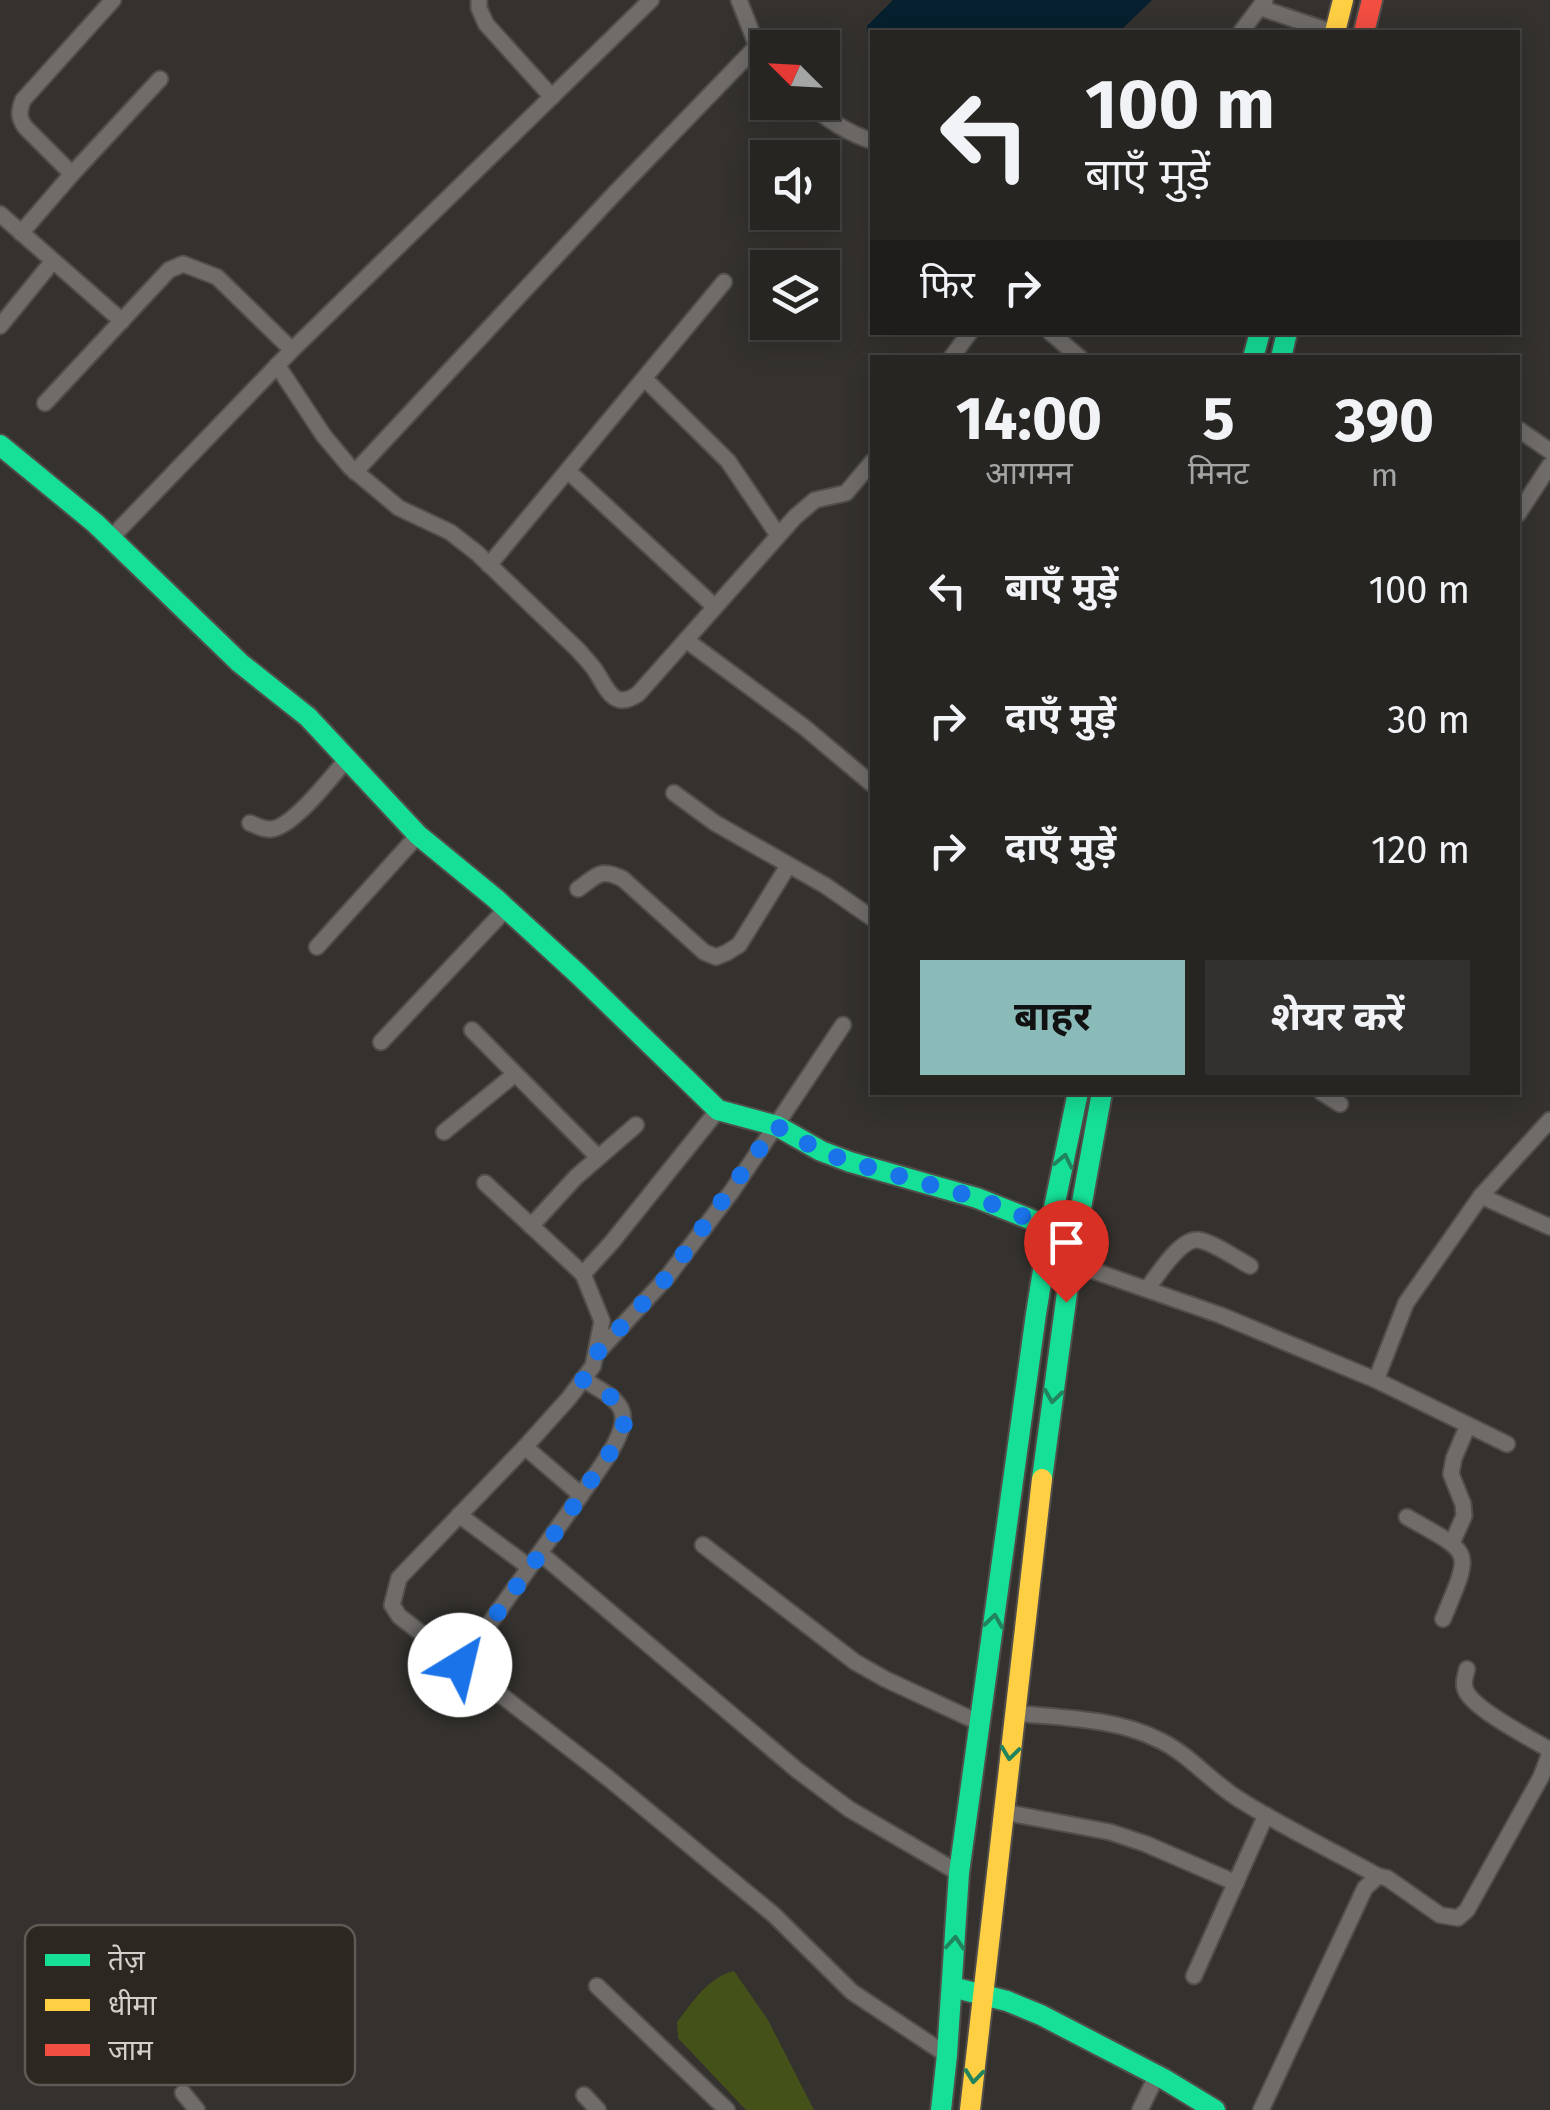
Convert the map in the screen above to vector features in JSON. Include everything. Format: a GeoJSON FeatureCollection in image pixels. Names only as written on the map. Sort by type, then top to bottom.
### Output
{"type":"FeatureCollection","features":[{"type":"Feature","properties":{"kind":"main road"},"geometry":{"type":"LineString","coordinates":[[1334,30],[1343,0]]}},
{"type":"Feature","properties":{"kind":"main road"},"geometry":{"type":"LineString","coordinates":[[1364,30],[1372,0]]}},
{"type":"Feature","properties":{"kind":"main road"},"geometry":{"type":"LineString","coordinates":[[0,445],[110,538],[240,663],[308,717],[418,834],[579,974],[718,1110],[776,1126],[821,1151],[977,1198],[1076,1234]]}},
{"type":"Feature","properties":{"kind":"main road"},"geometry":{"type":"LineString","coordinates":[[941,2110],[959,1872],[1050,1227],[1077,1095]]}},
{"type":"Feature","properties":{"kind":"main road"},"geometry":{"type":"LineString","coordinates":[[970,2110],[1040,1494],[1071,1263],[1101,1095]]}},
{"type":"Feature","properties":{"kind":"main road"},"geometry":{"type":"LineString","coordinates":[[1012,1490],[1040,1494]]}},
{"type":"Feature","properties":{"kind":"main road"},"geometry":{"type":"LineString","coordinates":[[952,1988],[1041,2014],[1216,2110]]}},
{"type":"Feature","properties":{"kind":"street"},"geometry":{"type":"LineString","coordinates":[[72,174],[25,127],[19,112],[24,100],[113,0]]}},
{"type":"Feature","properties":{"kind":"street"},"geometry":{"type":"LineString","coordinates":[[480,0],[486,24],[552,97]]}},
{"type":"Feature","properties":{"kind":"street"},"geometry":{"type":"LineString","coordinates":[[110,538],[292,350],[651,0]]}},
{"type":"Feature","properties":{"kind":"street"},"geometry":{"type":"LineString","coordinates":[[739,0],[752,30]]}},
{"type":"Feature","properties":{"kind":"street"},"geometry":{"type":"LineString","coordinates":[[1242,30],[1263,4],[1328,30]]}},
{"type":"Feature","properties":{"kind":"street"},"geometry":{"type":"LineString","coordinates":[[355,472],[603,207],[750,64]]}},
{"type":"Feature","properties":{"kind":"street"},"geometry":{"type":"LineString","coordinates":[[21,233],[160,79]]}},
{"type":"Feature","properties":{"kind":"street"},"geometry":{"type":"LineString","coordinates":[[830,120],[870,140]]}},
{"type":"Feature","properties":{"kind":"street"},"geometry":{"type":"LineString","coordinates":[[0,214],[122,321]]}},
{"type":"Feature","properties":{"kind":"street"},"geometry":{"type":"LineString","coordinates":[[0,326],[53,261]]}},
{"type":"Feature","properties":{"kind":"street"},"geometry":{"type":"LineString","coordinates":[[45,404],[169,270],[183,264],[217,277],[292,350]]}},
{"type":"Feature","properties":{"kind":"street"},"geometry":{"type":"LineString","coordinates":[[490,565],[724,282]]}},
{"type":"Feature","properties":{"kind":"street"},"geometry":{"type":"LineString","coordinates":[[1053,335],[1077,355]]}},
{"type":"Feature","properties":{"kind":"street"},"geometry":{"type":"LineString","coordinates":[[277,365],[324,436],[355,472],[400,508],[450,532],[490,565],[578,650],[612,697],[620,701],[638,694],[778,536],[815,500],[846,493],[870,464]]}},
{"type":"Feature","properties":{"kind":"street"},"geometry":{"type":"LineString","coordinates":[[645,379],[728,460],[778,536]]}},
{"type":"Feature","properties":{"kind":"street"},"geometry":{"type":"LineString","coordinates":[[1520,430],[1550,451]]}},
{"type":"Feature","properties":{"kind":"street"},"geometry":{"type":"LineString","coordinates":[[1520,511],[1550,465]]}},
{"type":"Feature","properties":{"kind":"street"},"geometry":{"type":"LineString","coordinates":[[568,470],[714,607]]}},
{"type":"Feature","properties":{"kind":"street"},"geometry":{"type":"LineString","coordinates":[[686,640],[870,782]]}},
{"type":"Feature","properties":{"kind":"street"},"geometry":{"type":"LineString","coordinates":[[250,823],[266,829],[278,828],[294,817],[347,759]]}},
{"type":"Feature","properties":{"kind":"street"},"geometry":{"type":"LineString","coordinates":[[674,792],[715,822],[826,886],[870,917]]}},
{"type":"Feature","properties":{"kind":"street"},"geometry":{"type":"LineString","coordinates":[[317,946],[418,834]]}},
{"type":"Feature","properties":{"kind":"street"},"geometry":{"type":"LineString","coordinates":[[578,889],[610,872],[704,952],[716,957],[739,944],[788,866]]}},
{"type":"Feature","properties":{"kind":"street"},"geometry":{"type":"LineString","coordinates":[[381,1042],[506,909]]}},
{"type":"Feature","properties":{"kind":"street"},"geometry":{"type":"LineString","coordinates":[[596,1354],[668,1276],[843,1025]]}},
{"type":"Feature","properties":{"kind":"street"},"geometry":{"type":"LineString","coordinates":[[472,1030],[598,1157]]}},
{"type":"Feature","properties":{"kind":"street"},"geometry":{"type":"LineString","coordinates":[[444,1132],[516,1074]]}},
{"type":"Feature","properties":{"kind":"street"},"geometry":{"type":"LineString","coordinates":[[1326,1095],[1340,1104]]}},
{"type":"Feature","properties":{"kind":"street"},"geometry":{"type":"LineString","coordinates":[[583,1274],[718,1110]]}},
{"type":"Feature","properties":{"kind":"street"},"geometry":{"type":"LineString","coordinates":[[1376,1380],[1406,1303],[1480,1196],[1550,1120]]}},
{"type":"Feature","properties":{"kind":"street"},"geometry":{"type":"LineString","coordinates":[[531,1226],[576,1177],[636,1125]]}},
{"type":"Feature","properties":{"kind":"street"},"geometry":{"type":"LineString","coordinates":[[485,1183],[583,1274],[602,1321],[596,1354],[583,1380],[525,1447],[399,1578],[392,1605],[399,1616],[608,1778],[759,1902],[852,1992],[947,2055]]}},
{"type":"Feature","properties":{"kind":"street"},"geometry":{"type":"LineString","coordinates":[[1480,1196],[1550,1227]]}},
{"type":"Feature","properties":{"kind":"street"},"geometry":{"type":"LineString","coordinates":[[1146,1290],[1181,1246],[1194,1239],[1250,1266]]}},
{"type":"Feature","properties":{"kind":"street"},"geometry":{"type":"LineString","coordinates":[[1071,1263],[1220,1315],[1376,1380],[1507,1444]]}},
{"type":"Feature","properties":{"kind":"street"},"geometry":{"type":"LineString","coordinates":[[460,1665],[622,1433],[625,1420],[620,1406],[583,1380]]}},
{"type":"Feature","properties":{"kind":"street"},"geometry":{"type":"LineString","coordinates":[[1452,1543],[1464,1516],[1451,1474],[1468,1424]]}},
{"type":"Feature","properties":{"kind":"street"},"geometry":{"type":"LineString","coordinates":[[525,1447],[581,1495]]}},
{"type":"Feature","properties":{"kind":"street"},"geometry":{"type":"LineString","coordinates":[[459,1515],[534,1560],[849,1809],[959,1872]]}},
{"type":"Feature","properties":{"kind":"street"},"geometry":{"type":"LineString","coordinates":[[1406,1516],[1460,1548],[1464,1561],[1462,1575],[1443,1619]]}},
{"type":"Feature","properties":{"kind":"street"},"geometry":{"type":"LineString","coordinates":[[703,1545],[855,1662],[980,1724]]}},
{"type":"Feature","properties":{"kind":"street"},"geometry":{"type":"LineString","coordinates":[[1014,1713],[1100,1722],[1158,1739],[1266,1815],[1386,1878],[1440,1915],[1458,1918],[1541,1777],[1550,1752],[1468,1695],[1464,1684],[1466,1669]]}},
{"type":"Feature","properties":{"kind":"street"},"geometry":{"type":"LineString","coordinates":[[1003,1812],[1110,1832],[1236,1883]]}},
{"type":"Feature","properties":{"kind":"street"},"geometry":{"type":"LineString","coordinates":[[1194,1976],[1266,1815]]}},
{"type":"Feature","properties":{"kind":"street"},"geometry":{"type":"LineString","coordinates":[[1261,2110],[1365,1888],[1378,1876]]}},
{"type":"Feature","properties":{"kind":"street"},"geometry":{"type":"LineString","coordinates":[[597,1986],[727,2110]]}},
{"type":"Feature","properties":{"kind":"street"},"geometry":{"type":"LineString","coordinates":[[1140,2110],[1158,2075]]}},
{"type":"Feature","properties":{"kind":"street"},"geometry":{"type":"LineString","coordinates":[[183,2093],[197,2110]]}},
{"type":"Feature","properties":{"kind":"street"},"geometry":{"type":"LineString","coordinates":[[584,2096],[598,2110]]}},
{"type":"Feature","properties":{"kind":"green space"},"geometry":{"type":"Polygon","coordinates":[[[734,1971],[768,2020],[814,2110],[746,2110],[678,2038],[677,2022],[695,1999],[709,1984],[734,1971]]]}},
{"type":"Feature","properties":{"kind":"water"},"geometry":{"type":"Polygon","coordinates":[[[893,0],[1152,0],[1121,30],[870,30],[870,52],[867,26],[893,0]]]}},
{"type":"Feature","properties":{"kind":"traffic: fast"},"geometry":{"type":"LineString","coordinates":[[1254,355],[1259,335]]}},
{"type":"Feature","properties":{"kind":"traffic: fast"},"geometry":{"type":"LineString","coordinates":[[1282,355],[1286,335]]}},
{"type":"Feature","properties":{"kind":"traffic: fast"},"geometry":{"type":"LineString","coordinates":[[0,445],[95,523],[240,663],[308,717],[418,835],[579,975],[718,1110],[777,1126],[850,1162],[977,1198],[1076,1234]]}},
{"type":"Feature","properties":{"kind":"traffic: fast"},"geometry":{"type":"LineString","coordinates":[[941,2110],[959,1873],[1036,1314],[1077,1095]]}},
{"type":"Feature","properties":{"kind":"traffic: fast"},"geometry":{"type":"LineString","coordinates":[[1042,1479],[1071,1263],[1101,1095]]}},
{"type":"Feature","properties":{"kind":"traffic: fast"},"geometry":{"type":"LineString","coordinates":[[952,1987],[1007,2001],[1041,2015],[1215,2110]]}},
{"type":"Feature","properties":{"kind":"traffic: slow"},"geometry":{"type":"LineString","coordinates":[[1336,30],[1343,0]]}},
{"type":"Feature","properties":{"kind":"traffic: slow"},"geometry":{"type":"LineString","coordinates":[[970,2110],[1042,1479]]}},
{"type":"Feature","properties":{"kind":"traffic: jam"},"geometry":{"type":"LineString","coordinates":[[1364,30],[1372,0]]}},
{"type":"Feature","properties":{"kind":"route"},"geometry":{"type":"LineString","coordinates":[[460,1665],[622,1433],[625,1420],[620,1406],[583,1380],[596,1354],[668,1276],[776,1126],[850,1162],[977,1198],[1076,1234],[1066,1302]]}}]}
